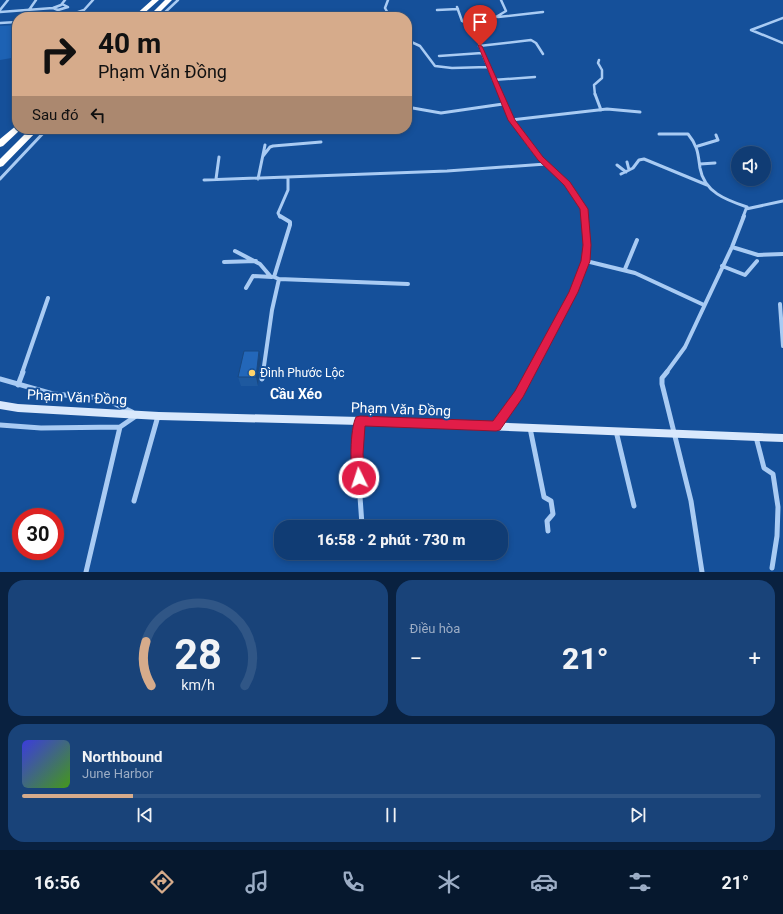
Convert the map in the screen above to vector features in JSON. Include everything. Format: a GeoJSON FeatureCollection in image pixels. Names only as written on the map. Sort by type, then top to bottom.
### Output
{"type":"FeatureCollection","features":[{"type":"Feature","properties":{"kind":"highway"},"geometry":{"type":"LineString","coordinates":[[142,12],[156,0]]}},
{"type":"Feature","properties":{"kind":"highway"},"geometry":{"type":"LineString","coordinates":[[156,12],[169,0]]}},
{"type":"Feature","properties":{"kind":"highway"},"geometry":{"type":"LineString","coordinates":[[0,144],[12,133]]}},
{"type":"Feature","properties":{"kind":"highway"},"geometry":{"type":"LineString","coordinates":[[0,164],[30,134]]}},
{"type":"Feature","properties":{"kind":"main road","name":"Phạm Văn Đồng"},"geometry":{"type":"LineString","coordinates":[[0,405],[18,408],[159,416],[360,421],[783,438]]}},
{"type":"Feature","properties":{"kind":"street"},"geometry":{"type":"LineString","coordinates":[[0,11],[8,0]]}},
{"type":"Feature","properties":{"kind":"street"},"geometry":{"type":"LineString","coordinates":[[29,10],[36,0]]}},
{"type":"Feature","properties":{"kind":"street"},"geometry":{"type":"LineString","coordinates":[[0,11],[50,8],[62,4],[65,0]]}},
{"type":"Feature","properties":{"kind":"street"},"geometry":{"type":"LineString","coordinates":[[78,12],[87,9],[94,0]]}},
{"type":"Feature","properties":{"kind":"street"},"geometry":{"type":"LineString","coordinates":[[165,12],[178,0]]}},
{"type":"Feature","properties":{"kind":"street"},"geometry":{"type":"LineString","coordinates":[[387,12],[385,8],[388,0]]}},
{"type":"Feature","properties":{"kind":"street"},"geometry":{"type":"LineString","coordinates":[[496,17],[506,10],[501,0]]}},
{"type":"Feature","properties":{"kind":"street"},"geometry":{"type":"LineString","coordinates":[[50,8],[58,10],[68,7],[62,4]]}},
{"type":"Feature","properties":{"kind":"street"},"geometry":{"type":"LineString","coordinates":[[438,10],[457,8],[462,21],[472,26],[476,32],[482,53],[511,120],[523,138],[546,164],[567,184],[584,209],[587,240],[586,261],[573,292],[538,360],[519,394],[496,426]]}},
{"type":"Feature","properties":{"kind":"street"},"geometry":{"type":"LineString","coordinates":[[472,26],[477,21],[496,17],[543,12]]}},
{"type":"Feature","properties":{"kind":"street"},"geometry":{"type":"LineString","coordinates":[[783,18],[751,30],[783,43]]}},
{"type":"Feature","properties":{"kind":"street"},"geometry":{"type":"LineString","coordinates":[[0,23],[12,22]]}},
{"type":"Feature","properties":{"kind":"street"},"geometry":{"type":"LineString","coordinates":[[480,46],[532,40],[536,43],[543,54]]}},
{"type":"Feature","properties":{"kind":"street"},"geometry":{"type":"LineString","coordinates":[[412,42],[420,46],[435,66],[452,68],[488,67]]}},
{"type":"Feature","properties":{"kind":"street"},"geometry":{"type":"LineString","coordinates":[[439,56],[482,53]]}},
{"type":"Feature","properties":{"kind":"street"},"geometry":{"type":"LineString","coordinates":[[599,60],[598,63],[602,70],[602,78],[596,83],[594,96],[601,110]]}},
{"type":"Feature","properties":{"kind":"street"},"geometry":{"type":"LineString","coordinates":[[493,80],[536,77]]}},
{"type":"Feature","properties":{"kind":"street"},"geometry":{"type":"LineString","coordinates":[[412,108],[441,113],[503,104]]}},
{"type":"Feature","properties":{"kind":"street"},"geometry":{"type":"LineString","coordinates":[[511,120],[601,110],[618,109],[640,112]]}},
{"type":"Feature","properties":{"kind":"street"},"geometry":{"type":"LineString","coordinates":[[660,134],[687,133],[698,146],[701,174],[707,185],[720,197],[747,207],[783,201]]}},
{"type":"Feature","properties":{"kind":"street"},"geometry":{"type":"LineString","coordinates":[[0,179],[42,134]]}},
{"type":"Feature","properties":{"kind":"street"},"geometry":{"type":"LineString","coordinates":[[698,146],[718,140],[716,135]]}},
{"type":"Feature","properties":{"kind":"street"},"geometry":{"type":"LineString","coordinates":[[264,156],[270,147],[273,146],[321,142]]}},
{"type":"Feature","properties":{"kind":"street"},"geometry":{"type":"LineString","coordinates":[[258,179],[264,156],[265,145]]}},
{"type":"Feature","properties":{"kind":"street"},"geometry":{"type":"LineString","coordinates":[[216,180],[218,157]]}},
{"type":"Feature","properties":{"kind":"street"},"geometry":{"type":"LineString","coordinates":[[621,174],[628,171],[637,162],[644,159],[707,185]]}},
{"type":"Feature","properties":{"kind":"street"},"geometry":{"type":"LineString","coordinates":[[627,162],[628,171]]}},
{"type":"Feature","properties":{"kind":"street"},"geometry":{"type":"LineString","coordinates":[[700,164],[715,163]]}},
{"type":"Feature","properties":{"kind":"street"},"geometry":{"type":"LineString","coordinates":[[204,180],[447,171],[546,164]]}},
{"type":"Feature","properties":{"kind":"street"},"geometry":{"type":"LineString","coordinates":[[617,165],[628,171]]}},
{"type":"Feature","properties":{"kind":"street"},"geometry":{"type":"LineString","coordinates":[[273,277],[290,225],[290,222],[281,218],[278,213],[288,190],[288,177]]}},
{"type":"Feature","properties":{"kind":"street"},"geometry":{"type":"LineString","coordinates":[[702,572],[701,551],[662,378],[685,347],[732,247],[747,207]]}},
{"type":"Feature","properties":{"kind":"street"},"geometry":{"type":"LineString","coordinates":[[625,269],[637,240]]}},
{"type":"Feature","properties":{"kind":"street"},"geometry":{"type":"LineString","coordinates":[[732,247],[758,255],[783,254]]}},
{"type":"Feature","properties":{"kind":"street"},"geometry":{"type":"LineString","coordinates":[[235,251],[256,261],[273,277]]}},
{"type":"Feature","properties":{"kind":"street"},"geometry":{"type":"LineString","coordinates":[[224,262],[256,261]]}},
{"type":"Feature","properties":{"kind":"street"},"geometry":{"type":"LineString","coordinates":[[586,261],[625,269],[704,305]]}},
{"type":"Feature","properties":{"kind":"street"},"geometry":{"type":"LineString","coordinates":[[722,266],[745,275],[757,261]]}},
{"type":"Feature","properties":{"kind":"street"},"geometry":{"type":"LineString","coordinates":[[246,288],[251,277],[253,276],[273,277],[279,279],[408,284]]}},
{"type":"Feature","properties":{"kind":"street"},"geometry":{"type":"LineString","coordinates":[[262,379],[272,310],[279,279]]}},
{"type":"Feature","properties":{"kind":"street"},"geometry":{"type":"LineString","coordinates":[[18,385],[48,298]]}},
{"type":"Feature","properties":{"kind":"street"},"geometry":{"type":"LineString","coordinates":[[780,304],[783,346]]}},
{"type":"Feature","properties":{"kind":"street"},"geometry":{"type":"LineString","coordinates":[[0,379],[53,394],[103,398],[138,415]]}},
{"type":"Feature","properties":{"kind":"street"},"geometry":{"type":"LineString","coordinates":[[0,425],[41,428],[120,427],[138,415]]}},
{"type":"Feature","properties":{"kind":"street"},"geometry":{"type":"LineString","coordinates":[[134,501],[159,416]]}},
{"type":"Feature","properties":{"kind":"street"},"geometry":{"type":"LineString","coordinates":[[360,421],[357,454],[362,520]]}},
{"type":"Feature","properties":{"kind":"street"},"geometry":{"type":"LineString","coordinates":[[86,572],[120,427]]}},
{"type":"Feature","properties":{"kind":"street"},"geometry":{"type":"LineString","coordinates":[[530,428],[544,497],[551,501],[553,514],[547,518],[545,523],[548,531]]}},
{"type":"Feature","properties":{"kind":"street"},"geometry":{"type":"LineString","coordinates":[[616,431],[634,506]]}},
{"type":"Feature","properties":{"kind":"street"},"geometry":{"type":"LineString","coordinates":[[756,437],[764,468],[773,474],[778,507],[777,536],[772,568]]}},
{"type":"Feature","properties":{"kind":"shaded area"},"geometry":{"type":"Polygon","coordinates":[[[12,25],[12,58],[0,60],[0,26],[12,25]]]}},
{"type":"Feature","properties":{"kind":"building"},"geometry":{"type":"Polygon","coordinates":[[[244,351],[259,351],[256,377],[238,377],[244,351]]]}},
{"type":"Feature","properties":{"kind":"place","name":"Đình Phước Lộc"},"geometry":{"type":"Point","coordinates":[252,373]}},
{"type":"Feature","properties":{"kind":"district","name":"Cầu Xéo"},"geometry":{"type":"Point","coordinates":[296,394]}},
{"type":"Feature","properties":{"kind":"route"},"geometry":{"type":"LineString","coordinates":[[359,478],[357,454],[360,421],[496,426],[519,394],[538,360],[573,292],[586,261],[587,245],[584,209],[576,195],[567,184],[540,159],[511,120],[480,46]]}}]}
